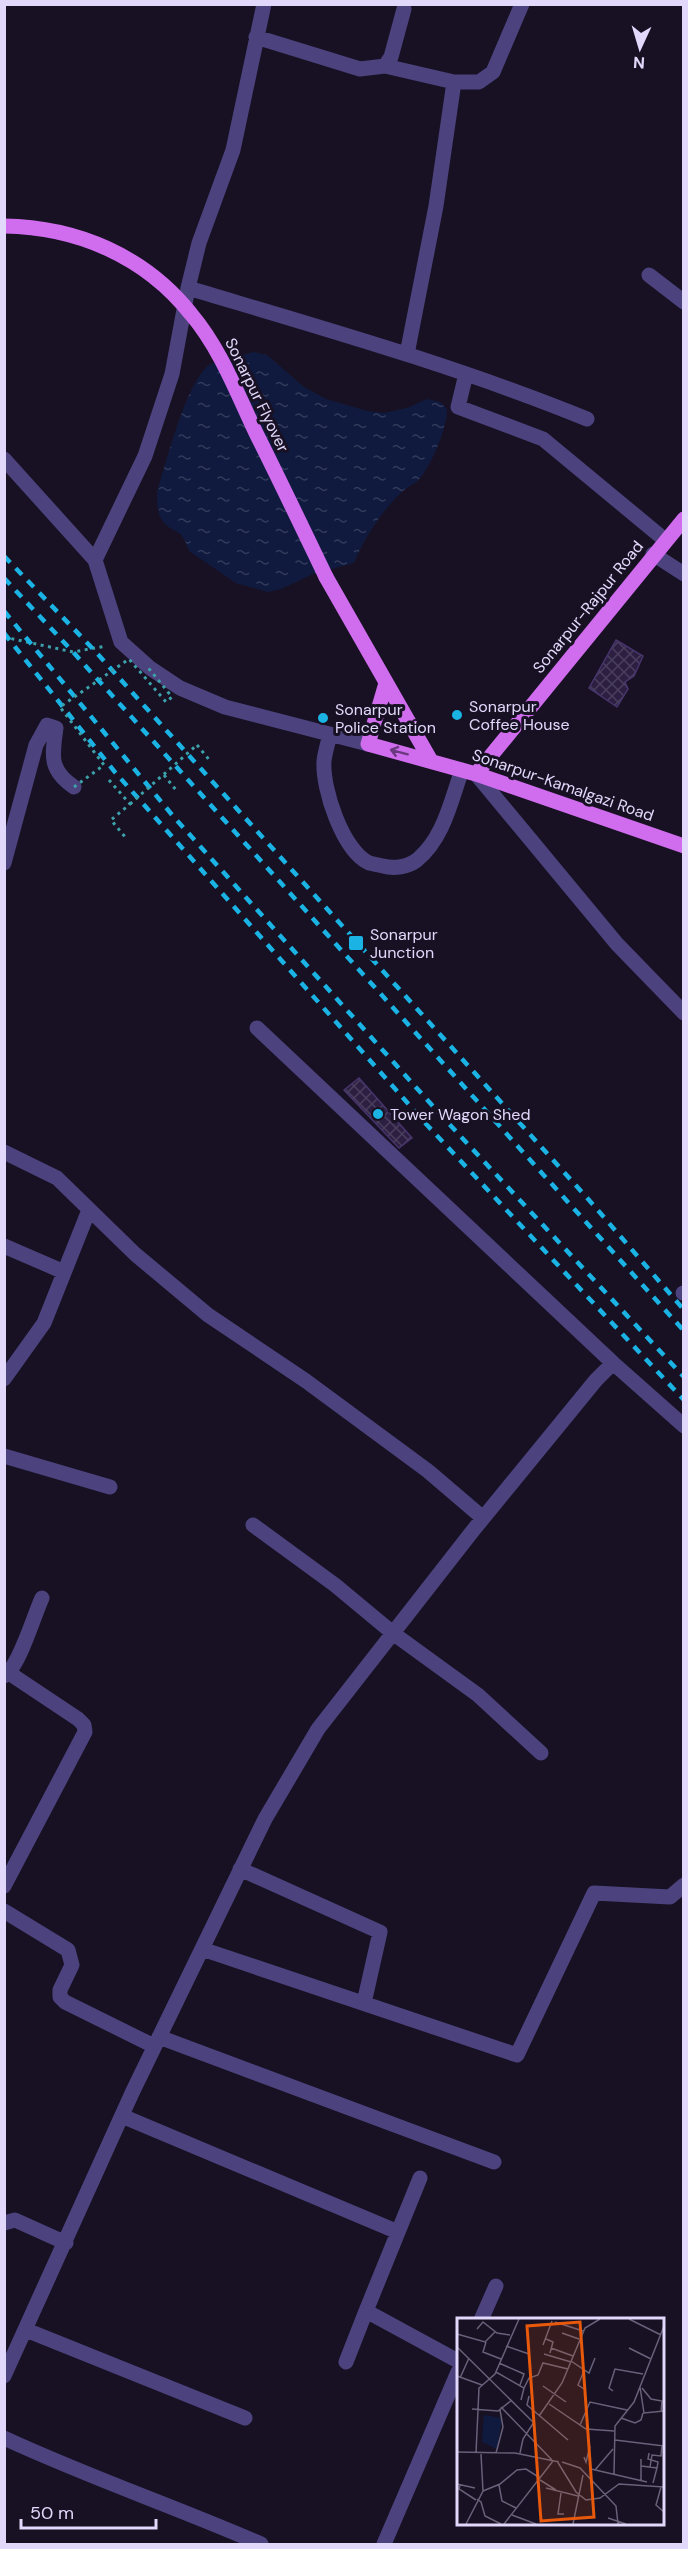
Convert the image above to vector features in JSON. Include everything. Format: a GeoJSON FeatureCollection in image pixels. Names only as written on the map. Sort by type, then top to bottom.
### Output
{"type":"FeatureCollection","features":[{"type":"Feature","properties":{"kind":"main road","name":"Sonarpur Flyover"},"geometry":{"type":"LineString","coordinates":[[4,226],[49,229],[80,236],[110,249],[140,266],[191,314],[210,340],[326,577],[431,761]]}},
{"type":"Feature","properties":{"kind":"main road","name":"Sonarpur-Rajpur Road"},"geometry":{"type":"LineString","coordinates":[[469,772],[684,519]]}},
{"type":"Feature","properties":{"kind":"main road"},"geometry":{"type":"LineString","coordinates":[[386,683],[368,744],[431,761]]}},
{"type":"Feature","properties":{"kind":"main road","name":"Sonarpur-Kamalgazi Road"},"geometry":{"type":"LineString","coordinates":[[431,761],[684,846]]}},
{"type":"Feature","properties":{"kind":"street"},"geometry":{"type":"LineString","coordinates":[[95,560],[145,456],[172,374],[199,243],[232,150],[264,4]]}},
{"type":"Feature","properties":{"kind":"street"},"geometry":{"type":"LineString","coordinates":[[256,38],[360,69],[385,66],[454,82],[479,81],[493,72],[522,4]]}},
{"type":"Feature","properties":{"kind":"street"},"geometry":{"type":"LineString","coordinates":[[385,66],[391,57],[404,9]]}},
{"type":"Feature","properties":{"kind":"street"},"geometry":{"type":"LineString","coordinates":[[406,354],[436,206],[454,82]]}},
{"type":"Feature","properties":{"kind":"street"},"geometry":{"type":"LineString","coordinates":[[649,275],[684,302]]}},
{"type":"Feature","properties":{"kind":"street"},"geometry":{"type":"LineString","coordinates":[[188,288],[406,354],[538,399],[587,419]]}},
{"type":"Feature","properties":{"kind":"street"},"geometry":{"type":"LineString","coordinates":[[466,374],[458,407],[543,440],[665,540]]}},
{"type":"Feature","properties":{"kind":"street"},"geometry":{"type":"LineString","coordinates":[[4,459],[95,560],[121,642],[146,665],[180,688],[225,707],[368,744]]}},
{"type":"Feature","properties":{"kind":"street"},"geometry":{"type":"LineString","coordinates":[[653,554],[684,574]]}},
{"type":"Feature","properties":{"kind":"street"},"geometry":{"type":"LineString","coordinates":[[4,864],[8,836],[36,745],[47,725],[56,728],[52,756],[60,777],[74,787]]}},
{"type":"Feature","properties":{"kind":"street"},"geometry":{"type":"LineString","coordinates":[[330,734],[324,762],[325,781],[330,802],[350,845],[368,862],[403,867],[417,860],[430,846],[442,826],[469,772],[617,944],[684,1013]]}},
{"type":"Feature","properties":{"kind":"street"},"geometry":{"type":"LineString","coordinates":[[257,1028],[613,1363],[684,1426]]}},
{"type":"Feature","properties":{"kind":"street"},"geometry":{"type":"LineString","coordinates":[[4,1152],[57,1178],[135,1254],[208,1315],[306,1380],[428,1471],[483,1518]]}},
{"type":"Feature","properties":{"kind":"street"},"geometry":{"type":"LineString","coordinates":[[4,1378],[44,1323],[89,1209]]}},
{"type":"Feature","properties":{"kind":"street"},"geometry":{"type":"LineString","coordinates":[[4,1246],[64,1272]]}},
{"type":"Feature","properties":{"kind":"street"},"geometry":{"type":"LineString","coordinates":[[4,2376],[122,2116],[240,1869],[279,1793],[318,1730],[483,1518],[596,1380],[613,1363]]}},
{"type":"Feature","properties":{"kind":"street"},"geometry":{"type":"LineString","coordinates":[[4,1456],[110,1487]]}},
{"type":"Feature","properties":{"kind":"street"},"geometry":{"type":"LineString","coordinates":[[253,1525],[335,1585],[394,1634],[478,1695],[541,1753]]}},
{"type":"Feature","properties":{"kind":"street"},"geometry":{"type":"LineString","coordinates":[[4,1886],[86,1732],[84,1725],[78,1719],[7,1675],[42,1598]]}},
{"type":"Feature","properties":{"kind":"street"},"geometry":{"type":"LineString","coordinates":[[240,1869],[380,1932],[364,2003]]}},
{"type":"Feature","properties":{"kind":"street"},"geometry":{"type":"LineString","coordinates":[[202,1949],[518,2055],[594,1893],[670,1897],[684,1885]]}},
{"type":"Feature","properties":{"kind":"street"},"geometry":{"type":"LineString","coordinates":[[4,1911],[68,1950],[72,1958],[72,1965],[60,1989],[60,1997],[65,2002],[157,2042],[494,2162]]}},
{"type":"Feature","properties":{"kind":"street"},"geometry":{"type":"LineString","coordinates":[[122,2116],[398,2232]]}},
{"type":"Feature","properties":{"kind":"street"},"geometry":{"type":"LineString","coordinates":[[346,2362],[420,2178]]}},
{"type":"Feature","properties":{"kind":"street"},"geometry":{"type":"LineString","coordinates":[[4,2223],[15,2220],[66,2243]]}},
{"type":"Feature","properties":{"kind":"street"},"geometry":{"type":"LineString","coordinates":[[481,2318],[496,2286]]}},
{"type":"Feature","properties":{"kind":"street"},"geometry":{"type":"LineString","coordinates":[[366,2311],[457,2360]]}},
{"type":"Feature","properties":{"kind":"street"},"geometry":{"type":"LineString","coordinates":[[26,2330],[245,2418]]}},
{"type":"Feature","properties":{"kind":"street"},"geometry":{"type":"LineString","coordinates":[[384,2544],[457,2377]]}},
{"type":"Feature","properties":{"kind":"street"},"geometry":{"type":"LineString","coordinates":[[4,2438],[68,2467],[261,2544]]}},
{"type":"Feature","properties":{"kind":"path"},"geometry":{"type":"LineString","coordinates":[[4,637],[74,652],[94,650],[121,642]]}},
{"type":"Feature","properties":{"kind":"path"},"geometry":{"type":"LineString","coordinates":[[74,787],[104,765],[60,707],[129,659],[166,702],[172,697],[146,665]]}},
{"type":"Feature","properties":{"kind":"path"},"geometry":{"type":"LineString","coordinates":[[126,838],[111,820],[197,745],[212,762]]}},
{"type":"Feature","properties":{"kind":"path"},"geometry":{"type":"LineString","coordinates":[[164,775],[176,790]]}},
{"type":"Feature","properties":{"kind":"path"},"geometry":{"type":"LineString","coordinates":[[109,780],[130,804]]}},
{"type":"Feature","properties":{"kind":"water"},"geometry":{"type":"Polygon","coordinates":[[[253,352],[267,355],[304,387],[326,399],[367,411],[384,413],[407,408],[427,399],[440,402],[447,409],[442,435],[426,470],[419,479],[395,498],[381,515],[363,543],[354,563],[313,574],[281,589],[268,592],[236,583],[189,551],[183,537],[162,520],[157,503],[157,492],[184,406],[200,376],[212,363],[253,352]]]}},
{"type":"Feature","properties":{"kind":"building"},"geometry":{"type":"Polygon","coordinates":[[[616,640],[643,656],[634,676],[625,682],[628,689],[617,707],[589,688],[616,640]]]}},
{"type":"Feature","properties":{"kind":"building","name":"Tower Wagon Shed"},"geometry":{"type":"Polygon","coordinates":[[[359,1078],[412,1138],[399,1148],[344,1090],[359,1078]]]}},
{"type":"Feature","properties":{"kind":"railway"},"geometry":{"type":"LineString","coordinates":[[4,556],[94,650],[589,1200],[684,1310]]}},
{"type":"Feature","properties":{"kind":"railway"},"geometry":{"type":"LineString","coordinates":[[4,578],[684,1331]]}},
{"type":"Feature","properties":{"kind":"railway"},"geometry":{"type":"LineString","coordinates":[[4,611],[173,816],[439,1113],[684,1377]]}},
{"type":"Feature","properties":{"kind":"railway"},"geometry":{"type":"LineString","coordinates":[[4,633],[114,771],[427,1125],[684,1400]]}},
{"type":"Feature","properties":{"kind":"place","name":"Sonarpur Coffee House"},"geometry":{"type":"Point","coordinates":[457,715]}},
{"type":"Feature","properties":{"kind":"place","name":"Sonarpur Police Station"},"geometry":{"type":"Point","coordinates":[323,718]}},
{"type":"Feature","properties":{"kind":"place","name":"Sonarpur Junction"},"geometry":{"type":"Point","coordinates":[356,943]}},
{"type":"Feature","properties":{"kind":"place","name":"Tower Wagon Shed"},"geometry":{"type":"Point","coordinates":[378,1114]}}]}
